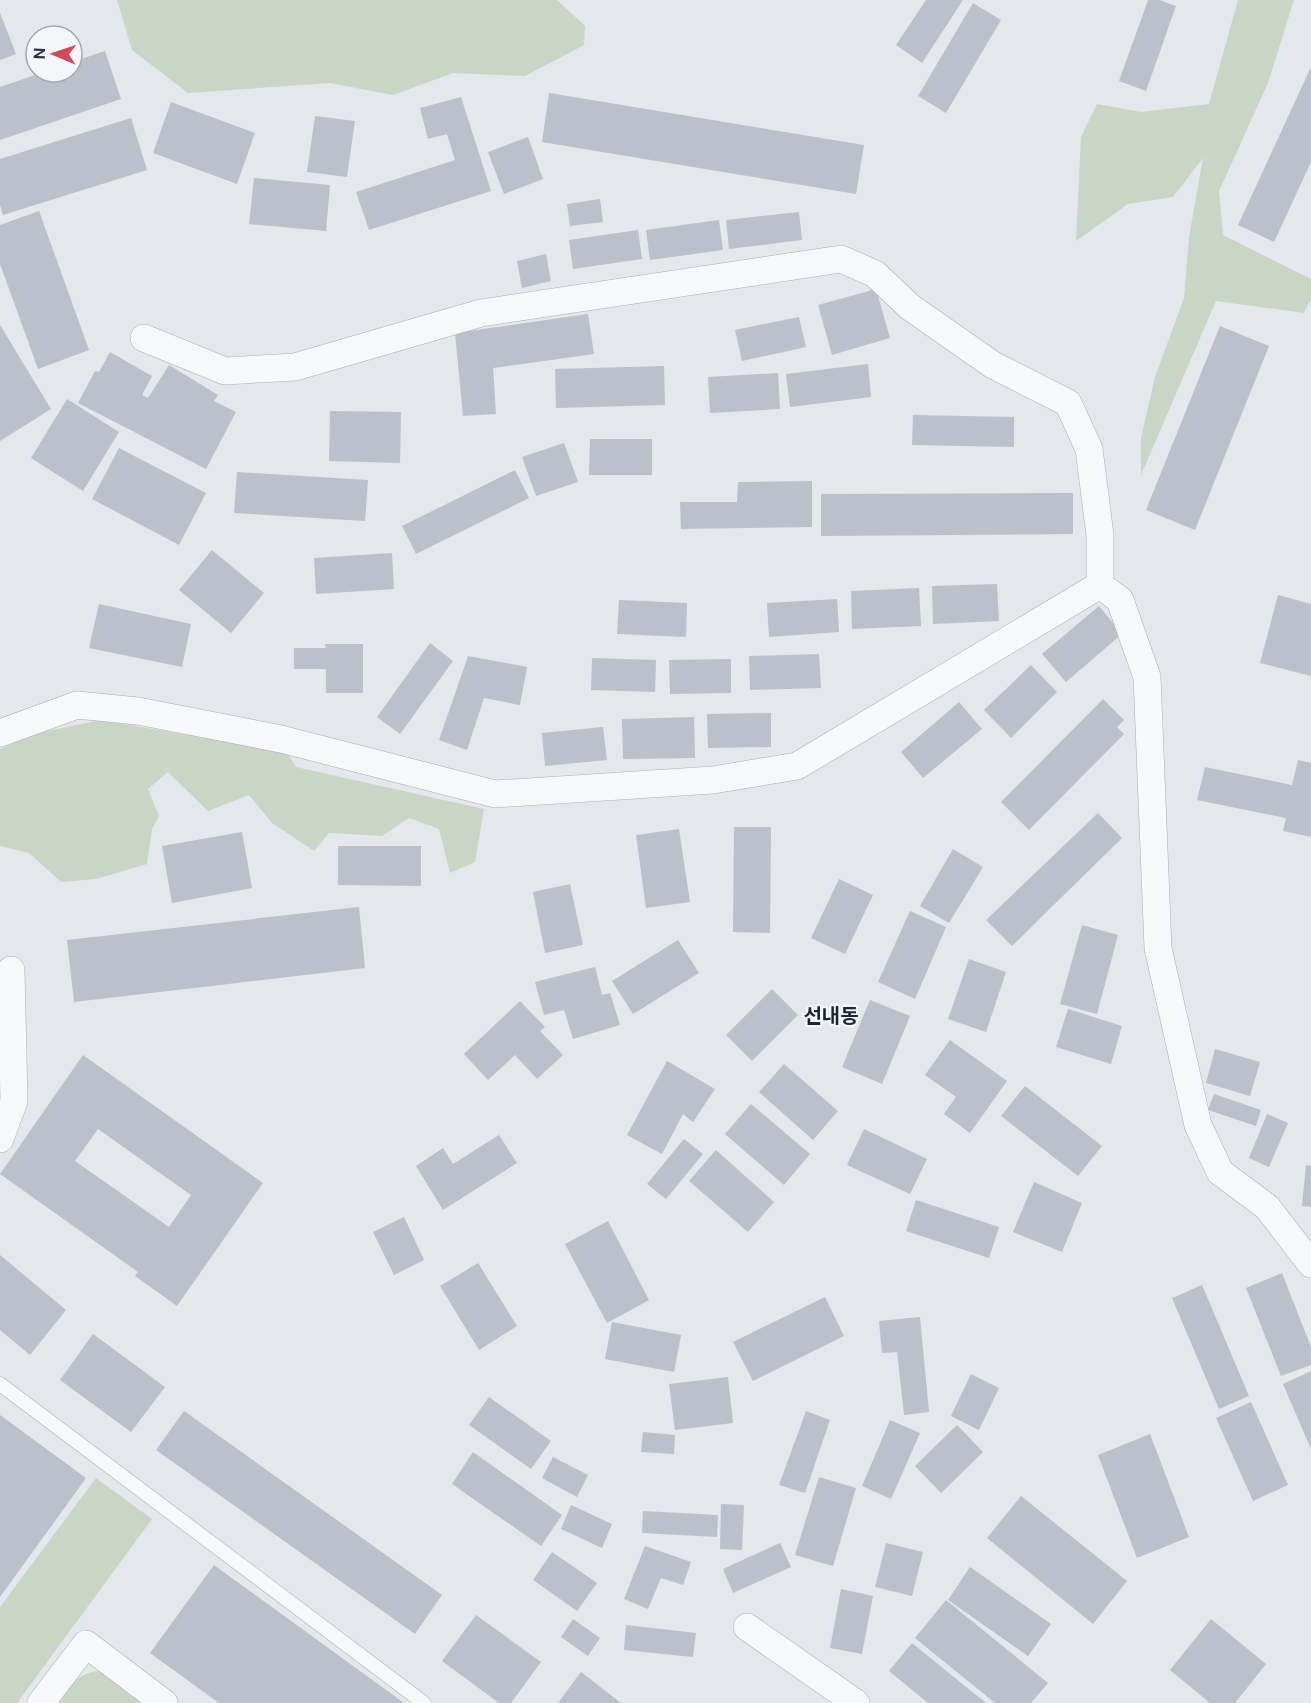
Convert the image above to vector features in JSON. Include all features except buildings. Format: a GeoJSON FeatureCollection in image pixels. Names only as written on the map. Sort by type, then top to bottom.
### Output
{"type":"FeatureCollection","features":[{"type":"Feature","properties":{"kind":"street"},"geometry":{"type":"LineString","coordinates":[[144,338],[225,371],[295,367],[481,314],[841,259],[875,274],[910,307],[993,365],[1068,402],[1089,449],[1100,535],[1100,585]]}},
{"type":"Feature","properties":{"kind":"street"},"geometry":{"type":"LineString","coordinates":[[0,733],[76,705],[138,711],[281,739],[495,794],[713,780],[797,766],[1100,585]]}},
{"type":"Feature","properties":{"kind":"street"},"geometry":{"type":"LineString","coordinates":[[1100,585],[1120,600],[1147,677],[1158,948],[1198,1125],[1220,1172],[1267,1207],[1311,1264]]}},
{"type":"Feature","properties":{"kind":"street"},"geometry":{"type":"LineString","coordinates":[[0,1139],[14,1101],[11,970]]}},
{"type":"Feature","properties":{"kind":"street"},"geometry":{"type":"LineString","coordinates":[[747,1627],[855,1703]]}},
{"type":"Feature","properties":{"kind":"street"},"geometry":{"type":"LineString","coordinates":[[41,1703],[86,1644],[164,1703]]}},
{"type":"Feature","properties":{"kind":"lane"},"geometry":{"type":"LineString","coordinates":[[0,1383],[424,1703]]}},
{"type":"Feature","properties":{"kind":"green space"},"geometry":{"type":"Polygon","coordinates":[[[117,0],[557,0],[585,26],[584,45],[525,76],[453,73],[393,95],[330,83],[188,93],[132,50],[117,0]]]}},
{"type":"Feature","properties":{"kind":"green space"},"geometry":{"type":"Polygon","coordinates":[[[1238,0],[1294,0],[1268,83],[1219,191],[1223,235],[1311,279],[1311,298],[1304,313],[1216,301],[1141,475],[1141,438],[1155,377],[1184,298],[1189,237],[1203,158],[1173,197],[1128,204],[1076,241],[1081,137],[1097,104],[1141,112],[1209,104],[1238,0]]]}},
{"type":"Feature","properties":{"kind":"green space"},"geometry":{"type":"Polygon","coordinates":[[[101,720],[287,752],[296,767],[484,809],[475,862],[450,873],[439,829],[409,818],[382,836],[329,833],[314,851],[272,823],[249,795],[208,811],[168,772],[148,789],[159,816],[152,829],[147,864],[96,879],[61,882],[29,853],[0,846],[0,749],[33,734],[101,720]]]}},
{"type":"Feature","properties":{"kind":"green space"},"geometry":{"type":"Polygon","coordinates":[[[96,1478],[152,1519],[17,1703],[0,1703],[0,1607],[96,1478]]]}},
{"type":"Feature","properties":{"kind":"green space"},"geometry":{"type":"Polygon","coordinates":[[[99,1671],[146,1703],[57,1703],[79,1678],[99,1671]]]}},
{"type":"Feature","properties":{"kind":"district","name":"선내동"},"geometry":{"type":"Point","coordinates":[831,1016]}}]}
